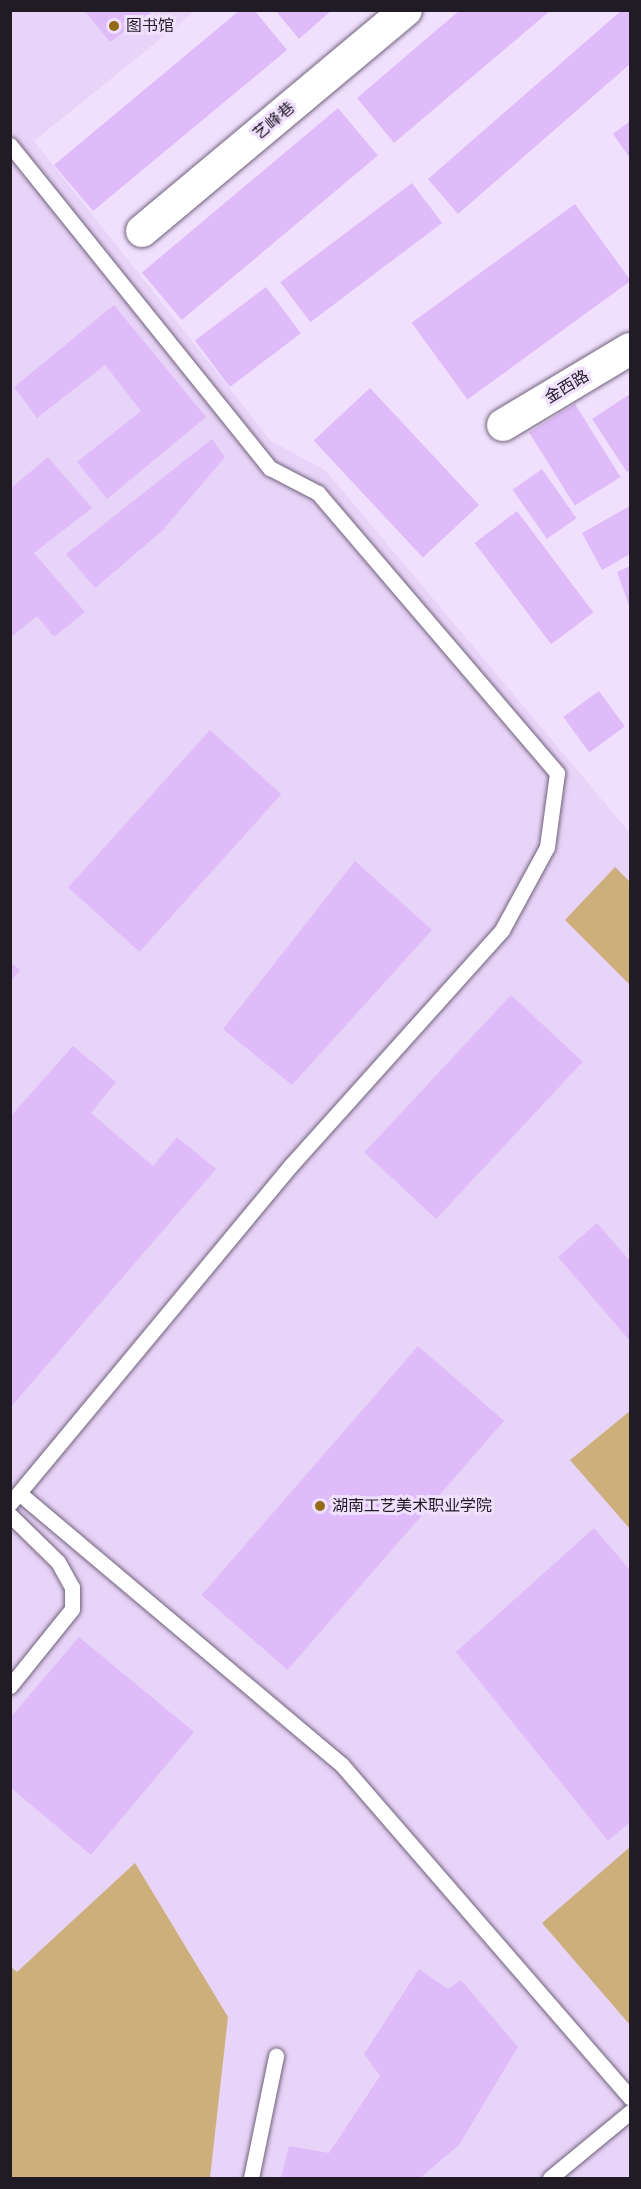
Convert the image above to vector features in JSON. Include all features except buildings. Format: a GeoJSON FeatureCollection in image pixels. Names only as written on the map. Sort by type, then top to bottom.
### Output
{"type":"FeatureCollection","features":[{"type":"Feature","properties":{"kind":"street","name":"艺峰巷"},"geometry":{"type":"LineString","coordinates":[[142,231],[406,10]]}},
{"type":"Feature","properties":{"kind":"street","name":"金西路"},"geometry":{"type":"LineString","coordinates":[[503,425],[630,349]]}},
{"type":"Feature","properties":{"kind":"lane"},"geometry":{"type":"LineString","coordinates":[[10,145],[270,468],[318,493],[557,773],[547,847],[502,930],[291,1165],[15,1498],[342,1765],[630,2098]]}},
{"type":"Feature","properties":{"kind":"lane"},"geometry":{"type":"LineString","coordinates":[[10,1515],[58,1563],[72,1587],[72,1609],[10,1686]]}},
{"type":"Feature","properties":{"kind":"lane"},"geometry":{"type":"LineString","coordinates":[[251,2178],[276,2056]]}},
{"type":"Feature","properties":{"kind":"lane"},"geometry":{"type":"LineString","coordinates":[[550,2178],[630,2112]]}},
{"type":"Feature","properties":{"kind":"shaded area","name":"湖南工艺美术职业学院"},"geometry":{"type":"Polygon","coordinates":[[[11,11],[195,11],[34,141],[271,441],[325,470],[630,833],[630,2178],[11,2178],[11,11]]]}},
{"type":"Feature","properties":{"kind":"shaded area"},"geometry":{"type":"Polygon","coordinates":[[[615,867],[630,882],[630,985],[565,920],[615,867]]]}},
{"type":"Feature","properties":{"kind":"shaded area"},"geometry":{"type":"Polygon","coordinates":[[[630,1411],[630,1529],[570,1460],[630,1411]]]}},
{"type":"Feature","properties":{"kind":"shaded area"},"geometry":{"type":"Polygon","coordinates":[[[630,1847],[630,2025],[542,1923],[630,1847]]]}},
{"type":"Feature","properties":{"kind":"shaded area"},"geometry":{"type":"Polygon","coordinates":[[[135,1863],[228,2017],[210,2178],[11,2178],[11,1967],[17,1972],[135,1863]]]}},
{"type":"Feature","properties":{"kind":"place","name":"图书馆"},"geometry":{"type":"Point","coordinates":[114,26]}},
{"type":"Feature","properties":{"kind":"place","name":"湖南工艺美术职业学院"},"geometry":{"type":"Point","coordinates":[320,1506]}}]}
